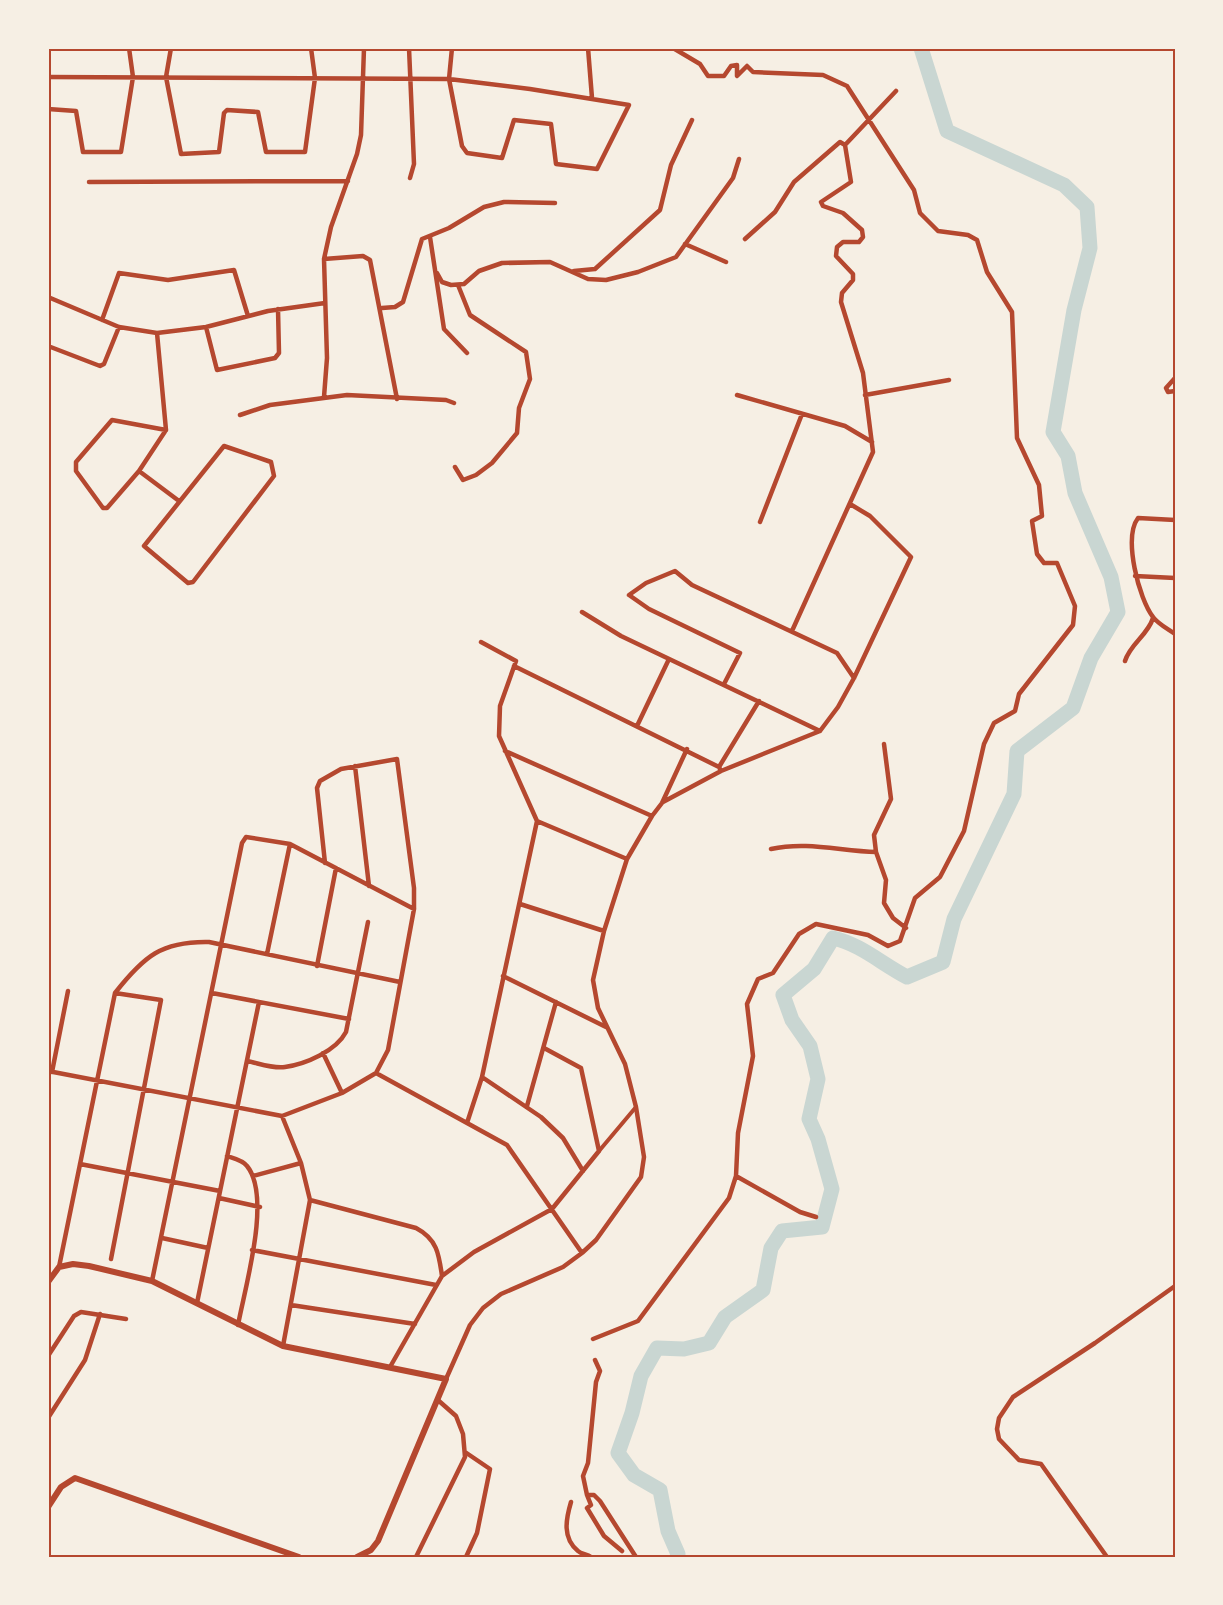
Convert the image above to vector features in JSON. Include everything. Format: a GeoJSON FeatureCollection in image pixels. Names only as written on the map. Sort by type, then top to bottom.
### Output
{"type":"FeatureCollection","features":[{"type":"Feature","properties":{"kind":"street"},"geometry":{"type":"LineString","coordinates":[[48,109],[76,111],[83,152],[122,151],[133,77],[129,48]]}},
{"type":"Feature","properties":{"kind":"street"},"geometry":{"type":"LineString","coordinates":[[171,48],[166,77],[178,152],[219,152],[224,112],[227,110],[254,110],[260,113],[266,152],[304,152],[315,78],[311,48]]}},
{"type":"Feature","properties":{"kind":"street"},"geometry":{"type":"LineString","coordinates":[[324,397],[327,358],[324,259],[331,227],[348,181],[361,135],[364,48]]}},
{"type":"Feature","properties":{"kind":"street"},"geometry":{"type":"LineString","coordinates":[[409,48],[414,164],[410,178]]}},
{"type":"Feature","properties":{"kind":"street"},"geometry":{"type":"LineString","coordinates":[[48,77],[449,80],[592,98],[629,105],[597,169],[556,164],[551,124],[514,120],[502,158],[467,153],[462,146],[449,80],[452,48]]}},
{"type":"Feature","properties":{"kind":"street"},"geometry":{"type":"LineString","coordinates":[[588,48],[592,98]]}},
{"type":"Feature","properties":{"kind":"street"},"geometry":{"type":"LineString","coordinates":[[593,1339],[638,1321],[729,1198],[736,1176],[738,1133],[753,1056],[747,1004],[758,979],[773,973],[799,934],[816,924],[868,935],[888,946],[900,941],[915,898],[940,877],[964,831],[984,744],[994,723],[1015,711],[1019,694],[1072,625],[1075,606],[1057,563],[1044,563],[1037,554],[1032,521],[1042,516],[1039,485],[1017,438],[1018,406],[1009,304],[987,272],[976,240],[968,235],[938,231],[920,213],[914,190],[847,86],[824,75],[753,72],[747,66],[738,76],[737,65],[731,66],[724,76],[708,76],[700,64],[673,48]]}},
{"type":"Feature","properties":{"kind":"street"},"geometry":{"type":"LineString","coordinates":[[792,631],[871,461],[873,442],[863,373],[841,302],[842,293],[853,280],[853,274],[836,256],[837,247],[843,242],[859,242],[863,237],[862,230],[843,213],[823,206],[820,202],[851,182],[845,145],[868,117],[896,91]]}},
{"type":"Feature","properties":{"kind":"street"},"geometry":{"type":"LineString","coordinates":[[571,272],[595,268],[660,210],[671,165],[692,120]]}},
{"type":"Feature","properties":{"kind":"street"},"geometry":{"type":"LineString","coordinates":[[745,239],[776,212],[794,182],[840,142],[845,145]]}},
{"type":"Feature","properties":{"kind":"street"},"geometry":{"type":"LineString","coordinates":[[437,273],[445,284],[458,285],[464,284],[479,271],[502,263],[550,262],[588,279],[606,280],[638,272],[676,257],[733,178],[739,159]]}},
{"type":"Feature","properties":{"kind":"street"},"geometry":{"type":"LineString","coordinates":[[88,182],[348,181]]}},
{"type":"Feature","properties":{"kind":"street"},"geometry":{"type":"LineString","coordinates":[[382,308],[395,307],[403,302],[419,243],[484,207],[504,202],[555,203]]}},
{"type":"Feature","properties":{"kind":"street"},"geometry":{"type":"LineString","coordinates":[[430,237],[444,329],[467,353]]}},
{"type":"Feature","properties":{"kind":"street"},"geometry":{"type":"LineString","coordinates":[[685,244],[726,262]]}},
{"type":"Feature","properties":{"kind":"street"},"geometry":{"type":"LineString","coordinates":[[324,259],[367,257],[371,262],[382,308],[397,399]]}},
{"type":"Feature","properties":{"kind":"street"},"geometry":{"type":"LineString","coordinates":[[102,320],[119,273],[168,280],[234,270],[248,316]]}},
{"type":"Feature","properties":{"kind":"street"},"geometry":{"type":"LineString","coordinates":[[455,467],[463,480],[476,475],[492,463],[517,433],[519,408],[530,379],[526,352],[470,315],[458,285]]}},
{"type":"Feature","properties":{"kind":"street"},"geometry":{"type":"LineString","coordinates":[[48,297],[119,327],[158,333],[206,327],[278,309],[325,303]]}},
{"type":"Feature","properties":{"kind":"street"},"geometry":{"type":"LineString","coordinates":[[206,327],[217,370],[275,358],[279,353],[278,309]]}},
{"type":"Feature","properties":{"kind":"street"},"geometry":{"type":"LineString","coordinates":[[48,346],[99,366],[104,364],[119,327]]}},
{"type":"Feature","properties":{"kind":"street"},"geometry":{"type":"LineString","coordinates":[[158,333],[166,430],[139,471],[107,508],[104,508],[84,485],[76,471],[76,462],[110,422],[122,420],[166,430]]}},
{"type":"Feature","properties":{"kind":"street"},"geometry":{"type":"LineString","coordinates":[[1175,378],[1166,388],[1168,392],[1175,391]]}},
{"type":"Feature","properties":{"kind":"street"},"geometry":{"type":"LineString","coordinates":[[865,395],[949,380]]}},
{"type":"Feature","properties":{"kind":"street"},"geometry":{"type":"LineString","coordinates":[[240,415],[270,405],[347,395],[446,400],[454,404]]}},
{"type":"Feature","properties":{"kind":"street"},"geometry":{"type":"LineString","coordinates":[[736,395],[845,426],[873,442]]}},
{"type":"Feature","properties":{"kind":"street"},"geometry":{"type":"LineString","coordinates":[[760,522],[802,414]]}},
{"type":"Feature","properties":{"kind":"street"},"geometry":{"type":"LineString","coordinates":[[222,447],[270,462],[274,476],[193,582],[188,583],[144,546],[178,501],[222,447]]}},
{"type":"Feature","properties":{"kind":"street"},"geometry":{"type":"LineString","coordinates":[[139,471],[178,501]]}},
{"type":"Feature","properties":{"kind":"street"},"geometry":{"type":"LineString","coordinates":[[662,802],[720,769],[820,731],[838,707],[911,557],[870,516],[850,504]]}},
{"type":"Feature","properties":{"kind":"street"},"geometry":{"type":"LineString","coordinates":[[1175,520],[1141,517],[1135,522],[1132,542],[1135,576],[1153,618],[1175,634]]}},
{"type":"Feature","properties":{"kind":"street"},"geometry":{"type":"LineString","coordinates":[[724,684],[740,653],[650,609],[629,595],[646,583],[675,571],[692,585],[837,653],[854,678]]}},
{"type":"Feature","properties":{"kind":"street"},"geometry":{"type":"LineString","coordinates":[[1135,576],[1175,578]]}},
{"type":"Feature","properties":{"kind":"street"},"geometry":{"type":"LineString","coordinates":[[582,612],[621,636],[820,731]]}},
{"type":"Feature","properties":{"kind":"street"},"geometry":{"type":"LineString","coordinates":[[1125,661],[1151,626],[1153,618]]}},
{"type":"Feature","properties":{"kind":"street"},"geometry":{"type":"LineString","coordinates":[[481,642],[515,663],[687,749],[720,769]]}},
{"type":"Feature","properties":{"kind":"street"},"geometry":{"type":"LineString","coordinates":[[638,726],[669,659]]}},
{"type":"Feature","properties":{"kind":"street"},"geometry":{"type":"LineString","coordinates":[[467,1123],[482,1077],[537,821],[505,751],[497,723],[500,706],[515,663]]}},
{"type":"Feature","properties":{"kind":"street"},"geometry":{"type":"LineString","coordinates":[[720,769],[759,701]]}},
{"type":"Feature","properties":{"kind":"street"},"geometry":{"type":"LineString","coordinates":[[884,744],[891,799],[874,835],[876,852],[886,880],[884,903],[893,918],[906,928]]}},
{"type":"Feature","properties":{"kind":"street"},"geometry":{"type":"LineString","coordinates":[[357,1557],[371,1550],[378,1541],[470,1325],[483,1308],[501,1294],[563,1267],[582,1253],[596,1240],[641,1177],[644,1157],[636,1107],[625,1064],[606,1027],[593,991],[593,980],[604,931],[627,859],[662,802],[687,749]]}},
{"type":"Feature","properties":{"kind":"street"},"geometry":{"type":"LineString","coordinates":[[505,751],[652,816]]}},
{"type":"Feature","properties":{"kind":"street"},"geometry":{"type":"LineString","coordinates":[[68,991],[50,1071],[282,1116],[342,1093],[376,1073],[388,1050],[414,909],[414,888],[397,759],[341,769],[318,784],[325,862]]}},
{"type":"Feature","properties":{"kind":"street"},"geometry":{"type":"LineString","coordinates":[[355,766],[369,886]]}},
{"type":"Feature","properties":{"kind":"street"},"geometry":{"type":"LineString","coordinates":[[537,821],[627,859]]}},
{"type":"Feature","properties":{"kind":"street"},"geometry":{"type":"LineString","coordinates":[[152,1281],[192,1097],[242,843],[246,837],[252,836],[290,844],[414,909]]}},
{"type":"Feature","properties":{"kind":"street"},"geometry":{"type":"LineString","coordinates":[[267,954],[290,844]]}},
{"type":"Feature","properties":{"kind":"street"},"geometry":{"type":"LineString","coordinates":[[771,849],[792,844],[810,844],[821,848],[841,847],[857,852],[876,852]]}},
{"type":"Feature","properties":{"kind":"street"},"geometry":{"type":"LineString","coordinates":[[317,966],[336,868]]}},
{"type":"Feature","properties":{"kind":"street"},"geometry":{"type":"LineString","coordinates":[[520,904],[604,931]]}},
{"type":"Feature","properties":{"kind":"street"},"geometry":{"type":"LineString","coordinates":[[247,1060],[284,1068],[323,1053],[340,1043],[349,1019],[368,922]]}},
{"type":"Feature","properties":{"kind":"street"},"geometry":{"type":"LineString","coordinates":[[48,1282],[59,1267],[116,993],[133,970],[151,954],[185,942],[222,944],[400,982]]}},
{"type":"Feature","properties":{"kind":"street"},"geometry":{"type":"LineString","coordinates":[[503,976],[606,1027]]}},
{"type":"Feature","properties":{"kind":"street"},"geometry":{"type":"LineString","coordinates":[[111,1259],[161,1000],[116,993]]}},
{"type":"Feature","properties":{"kind":"street"},"geometry":{"type":"LineString","coordinates":[[213,993],[349,1019]]}},
{"type":"Feature","properties":{"kind":"street"},"geometry":{"type":"LineString","coordinates":[[197,1303],[259,1002]]}},
{"type":"Feature","properties":{"kind":"street"},"geometry":{"type":"LineString","coordinates":[[528,1106],[556,1002]]}},
{"type":"Feature","properties":{"kind":"street"},"geometry":{"type":"LineString","coordinates":[[544,1048],[581,1068],[599,1151]]}},
{"type":"Feature","properties":{"kind":"street"},"geometry":{"type":"LineString","coordinates":[[323,1053],[342,1093]]}},
{"type":"Feature","properties":{"kind":"street"},"geometry":{"type":"LineString","coordinates":[[376,1073],[507,1145],[582,1253]]}},
{"type":"Feature","properties":{"kind":"street"},"geometry":{"type":"LineString","coordinates":[[482,1077],[528,1106],[563,1138],[583,1171]]}},
{"type":"Feature","properties":{"kind":"street"},"geometry":{"type":"LineString","coordinates":[[390,1367],[442,1276],[474,1252],[552,1209],[636,1107]]}},
{"type":"Feature","properties":{"kind":"street"},"geometry":{"type":"LineString","coordinates":[[282,1116],[301,1163],[310,1200],[283,1346]]}},
{"type":"Feature","properties":{"kind":"street"},"geometry":{"type":"LineString","coordinates":[[227,1156],[246,1163],[253,1176],[260,1207],[238,1325]]}},
{"type":"Feature","properties":{"kind":"street"},"geometry":{"type":"LineString","coordinates":[[253,1176],[301,1163]]}},
{"type":"Feature","properties":{"kind":"street"},"geometry":{"type":"LineString","coordinates":[[80,1164],[220,1191]]}},
{"type":"Feature","properties":{"kind":"street"},"geometry":{"type":"LineString","coordinates":[[736,1176],[800,1212],[816,1217]]}},
{"type":"Feature","properties":{"kind":"street"},"geometry":{"type":"LineString","coordinates":[[219,1198],[260,1207]]}},
{"type":"Feature","properties":{"kind":"street"},"geometry":{"type":"LineString","coordinates":[[310,1200],[416,1228],[427,1234],[438,1250],[442,1276]]}},
{"type":"Feature","properties":{"kind":"street"},"geometry":{"type":"LineString","coordinates":[[162,1238],[208,1248]]}},
{"type":"Feature","properties":{"kind":"street"},"geometry":{"type":"LineString","coordinates":[[252,1250],[436,1285]]}},
{"type":"Feature","properties":{"kind":"street"},"geometry":{"type":"LineString","coordinates":[[59,1267],[73,1264],[88,1266],[152,1281],[283,1346],[446,1379]]}},
{"type":"Feature","properties":{"kind":"street"},"geometry":{"type":"LineString","coordinates":[[1107,1557],[1041,1464],[1019,1460],[999,1439],[997,1429],[999,1418],[1013,1396],[1095,1343],[1175,1286]]}},
{"type":"Feature","properties":{"kind":"street"},"geometry":{"type":"LineString","coordinates":[[291,1305],[415,1324]]}},
{"type":"Feature","properties":{"kind":"street"},"geometry":{"type":"LineString","coordinates":[[48,1356],[74,1316],[81,1312],[126,1319]]}},
{"type":"Feature","properties":{"kind":"street"},"geometry":{"type":"LineString","coordinates":[[48,1418],[85,1360],[100,1314]]}},
{"type":"Feature","properties":{"kind":"street"},"geometry":{"type":"LineString","coordinates":[[595,1360],[600,1371],[596,1382],[588,1463],[583,1476],[591,1504],[587,1508],[604,1536],[622,1551]]}},
{"type":"Feature","properties":{"kind":"street"},"geometry":{"type":"LineString","coordinates":[[416,1557],[465,1452],[463,1434],[456,1416],[438,1401]]}},
{"type":"Feature","properties":{"kind":"street"},"geometry":{"type":"LineString","coordinates":[[465,1452],[489,1466],[490,1469],[477,1533],[466,1557]]}},
{"type":"Feature","properties":{"kind":"street"},"geometry":{"type":"LineString","coordinates":[[48,1507],[61,1487],[75,1478],[299,1557]]}},
{"type":"Feature","properties":{"kind":"street"},"geometry":{"type":"LineString","coordinates":[[587,1495],[594,1495],[600,1501],[636,1557]]}},
{"type":"Feature","properties":{"kind":"street"},"geometry":{"type":"LineString","coordinates":[[571,1502],[566,1518],[569,1539],[579,1552],[591,1557]]}},
{"type":"Feature","properties":{"kind":"waterway"},"geometry":{"type":"LineString","coordinates":[[677,1557],[678,1554],[668,1531],[660,1490],[634,1475],[618,1453],[632,1413],[641,1376],[657,1348],[684,1349],[709,1343],[725,1317],[763,1290],[771,1248],[782,1231],[822,1227],[832,1189],[818,1139],[809,1119],[818,1079],[810,1046],[792,1020],[783,995],[814,969],[833,938],[862,950],[907,977],[943,962],[954,919],[1014,794],[1017,751],[1073,708],[1091,658],[1118,612],[1111,577],[1075,493],[1068,456],[1053,432],[1074,310],[1090,248],[1087,207],[1064,185],[947,131],[921,48]]}}]}
